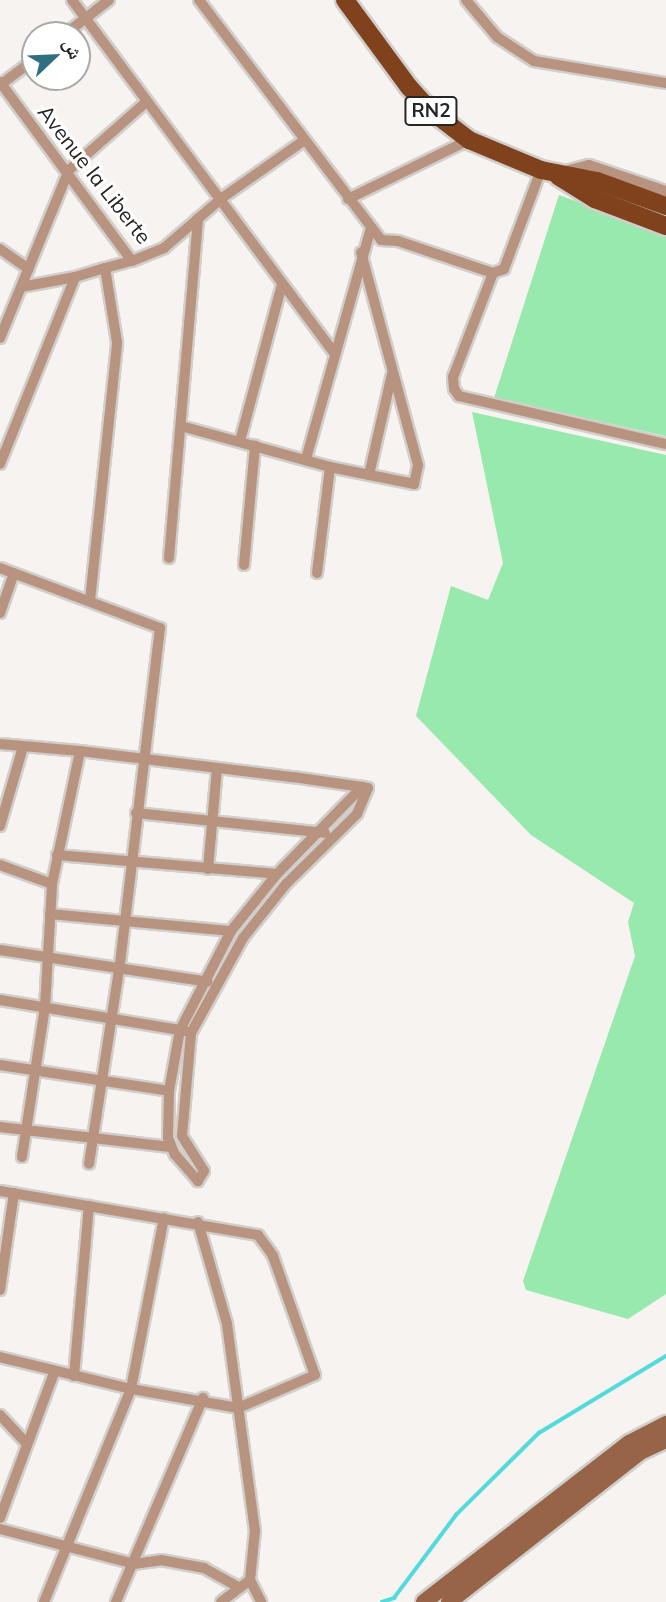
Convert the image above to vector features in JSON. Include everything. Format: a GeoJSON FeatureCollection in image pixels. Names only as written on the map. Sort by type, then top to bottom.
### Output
{"type":"FeatureCollection","features":[{"type":"Feature","properties":{"kind":"main road","name":"RN2"},"geometry":{"type":"LineString","coordinates":[[353,3],[430,110],[469,140],[548,172],[595,199],[666,226]]}},
{"type":"Feature","properties":{"kind":"main road","name":"RN2"},"geometry":{"type":"LineString","coordinates":[[548,172],[597,181],[666,206]]}},
{"type":"Feature","properties":{"kind":"street"},"geometry":{"type":"LineString","coordinates":[[72,0],[145,103],[222,198],[335,354]]}},
{"type":"Feature","properties":{"kind":"street"},"geometry":{"type":"LineString","coordinates":[[79,21],[109,0]]}},
{"type":"Feature","properties":{"kind":"street"},"geometry":{"type":"LineString","coordinates":[[199,0],[303,141],[381,240],[398,241],[492,272],[504,269],[548,172],[589,165],[666,191]]}},
{"type":"Feature","properties":{"kind":"street"},"geometry":{"type":"LineString","coordinates":[[466,0],[497,37],[534,61],[666,83]]}},
{"type":"Feature","properties":{"kind":"street"},"geometry":{"type":"LineString","coordinates":[[0,83],[21,69]]}},
{"type":"Feature","properties":{"kind":"street","name":"Avenue la Liberte"},"geometry":{"type":"LineString","coordinates":[[0,83],[69,170],[132,261],[164,248],[222,198],[303,141]]}},
{"type":"Feature","properties":{"kind":"street"},"geometry":{"type":"LineString","coordinates":[[0,338],[69,170],[145,103]]}},
{"type":"Feature","properties":{"kind":"street"},"geometry":{"type":"LineString","coordinates":[[348,198],[469,140]]}},
{"type":"Feature","properties":{"kind":"street"},"geometry":{"type":"LineString","coordinates":[[169,558],[198,218]]}},
{"type":"Feature","properties":{"kind":"street"},"geometry":{"type":"LineString","coordinates":[[306,459],[360,252],[371,228]]}},
{"type":"Feature","properties":{"kind":"street"},"geometry":{"type":"LineString","coordinates":[[0,249],[29,269]]}},
{"type":"Feature","properties":{"kind":"street"},"geometry":{"type":"LineString","coordinates":[[181,426],[330,467],[414,484],[418,476],[360,252]]}},
{"type":"Feature","properties":{"kind":"street"},"geometry":{"type":"LineString","coordinates":[[21,287],[75,277],[132,261]]}},
{"type":"Feature","properties":{"kind":"street"},"geometry":{"type":"LineString","coordinates":[[90,601],[117,342],[105,268]]}},
{"type":"Feature","properties":{"kind":"street"},"geometry":{"type":"LineString","coordinates":[[492,272],[453,377],[459,397],[666,444]]}},
{"type":"Feature","properties":{"kind":"street"},"geometry":{"type":"LineString","coordinates":[[0,464],[75,277]]}},
{"type":"Feature","properties":{"kind":"street"},"geometry":{"type":"LineString","coordinates":[[240,441],[282,284]]}},
{"type":"Feature","properties":{"kind":"street"},"geometry":{"type":"LineString","coordinates":[[369,475],[392,371]]}},
{"type":"Feature","properties":{"kind":"street"},"geometry":{"type":"LineString","coordinates":[[244,565],[255,446]]}},
{"type":"Feature","properties":{"kind":"street"},"geometry":{"type":"LineString","coordinates":[[317,573],[330,467]]}},
{"type":"Feature","properties":{"kind":"street"},"geometry":{"type":"LineString","coordinates":[[0,568],[160,628],[119,970],[89,1164]]}},
{"type":"Feature","properties":{"kind":"street"},"geometry":{"type":"LineString","coordinates":[[0,613],[14,573]]}},
{"type":"Feature","properties":{"kind":"street"},"geometry":{"type":"LineString","coordinates":[[0,744],[80,751],[365,787]]}},
{"type":"Feature","properties":{"kind":"street"},"geometry":{"type":"LineString","coordinates":[[0,826],[23,747]]}},
{"type":"Feature","properties":{"kind":"street"},"geometry":{"type":"LineString","coordinates":[[22,1157],[45,1007],[52,884],[80,751]]}},
{"type":"Feature","properties":{"kind":"street"},"geometry":{"type":"LineString","coordinates":[[208,869],[217,768]]}},
{"type":"Feature","properties":{"kind":"street"},"geometry":{"type":"LineString","coordinates":[[365,787],[362,806],[286,884],[243,938],[215,984],[191,1033],[182,1141],[204,1178],[192,1178],[170,1147],[169,1091],[180,1030],[231,931],[277,874],[365,787]]}},
{"type":"Feature","properties":{"kind":"street"},"geometry":{"type":"LineString","coordinates":[[136,813],[322,831],[334,837]]}},
{"type":"Feature","properties":{"kind":"street"},"geometry":{"type":"LineString","coordinates":[[57,855],[277,874]]}},
{"type":"Feature","properties":{"kind":"street"},"geometry":{"type":"LineString","coordinates":[[0,865],[52,884]]}},
{"type":"Feature","properties":{"kind":"street"},"geometry":{"type":"LineString","coordinates":[[50,914],[231,931]]}},
{"type":"Feature","properties":{"kind":"street"},"geometry":{"type":"LineString","coordinates":[[0,950],[49,960],[215,984]]}},
{"type":"Feature","properties":{"kind":"street"},"geometry":{"type":"LineString","coordinates":[[0,1000],[191,1033]]}},
{"type":"Feature","properties":{"kind":"street"},"geometry":{"type":"LineString","coordinates":[[0,1065],[169,1091]]}},
{"type":"Feature","properties":{"kind":"street"},"geometry":{"type":"LineString","coordinates":[[0,1127],[170,1147]]}},
{"type":"Feature","properties":{"kind":"street"},"geometry":{"type":"LineString","coordinates":[[0,1191],[248,1230],[267,1245],[315,1375],[239,1408],[203,1398],[131,1389],[54,1373],[0,1357]]}},
{"type":"Feature","properties":{"kind":"street"},"geometry":{"type":"LineString","coordinates":[[0,1290],[14,1193]]}},
{"type":"Feature","properties":{"kind":"street"},"geometry":{"type":"LineString","coordinates":[[74,1376],[89,1206]]}},
{"type":"Feature","properties":{"kind":"street"},"geometry":{"type":"LineString","coordinates":[[44,1602],[131,1389],[164,1218]]}},
{"type":"Feature","properties":{"kind":"street"},"geometry":{"type":"LineString","coordinates":[[198,1222],[227,1324],[255,1530],[250,1580],[261,1602]]}},
{"type":"Feature","properties":{"kind":"street"},"geometry":{"type":"LineString","coordinates":[[0,1518],[54,1373]]}},
{"type":"Feature","properties":{"kind":"street"},"geometry":{"type":"LineString","coordinates":[[116,1602],[203,1398]]}},
{"type":"Feature","properties":{"kind":"street"},"geometry":{"type":"LineString","coordinates":[[0,1415],[27,1444]]}},
{"type":"Feature","properties":{"kind":"street"},"geometry":{"type":"LineString","coordinates":[[424,1602],[629,1443],[666,1424]]}},
{"type":"Feature","properties":{"kind":"street"},"geometry":{"type":"LineString","coordinates":[[449,1602],[640,1452],[666,1440]]}},
{"type":"Feature","properties":{"kind":"street"},"geometry":{"type":"LineString","coordinates":[[0,1528],[134,1564],[160,1560],[204,1568],[238,1587]]}},
{"type":"Feature","properties":{"kind":"street"},"geometry":{"type":"LineString","coordinates":[[222,1602],[250,1580]]}},
{"type":"Feature","properties":{"kind":"green space"},"geometry":{"type":"Polygon","coordinates":[[[559,195],[666,234],[666,436],[494,398],[559,195]]]}},
{"type":"Feature","properties":{"kind":"green space"},"geometry":{"type":"Polygon","coordinates":[[[472,412],[666,455],[666,1294],[628,1319],[526,1290],[523,1281],[635,956],[628,922],[634,903],[531,835],[416,716],[451,586],[488,600],[503,563],[472,412]]]}},
{"type":"Feature","properties":{"kind":"waterway"},"geometry":{"type":"LineString","coordinates":[[382,1602],[394,1598],[456,1515],[539,1433],[666,1356]]}}]}
